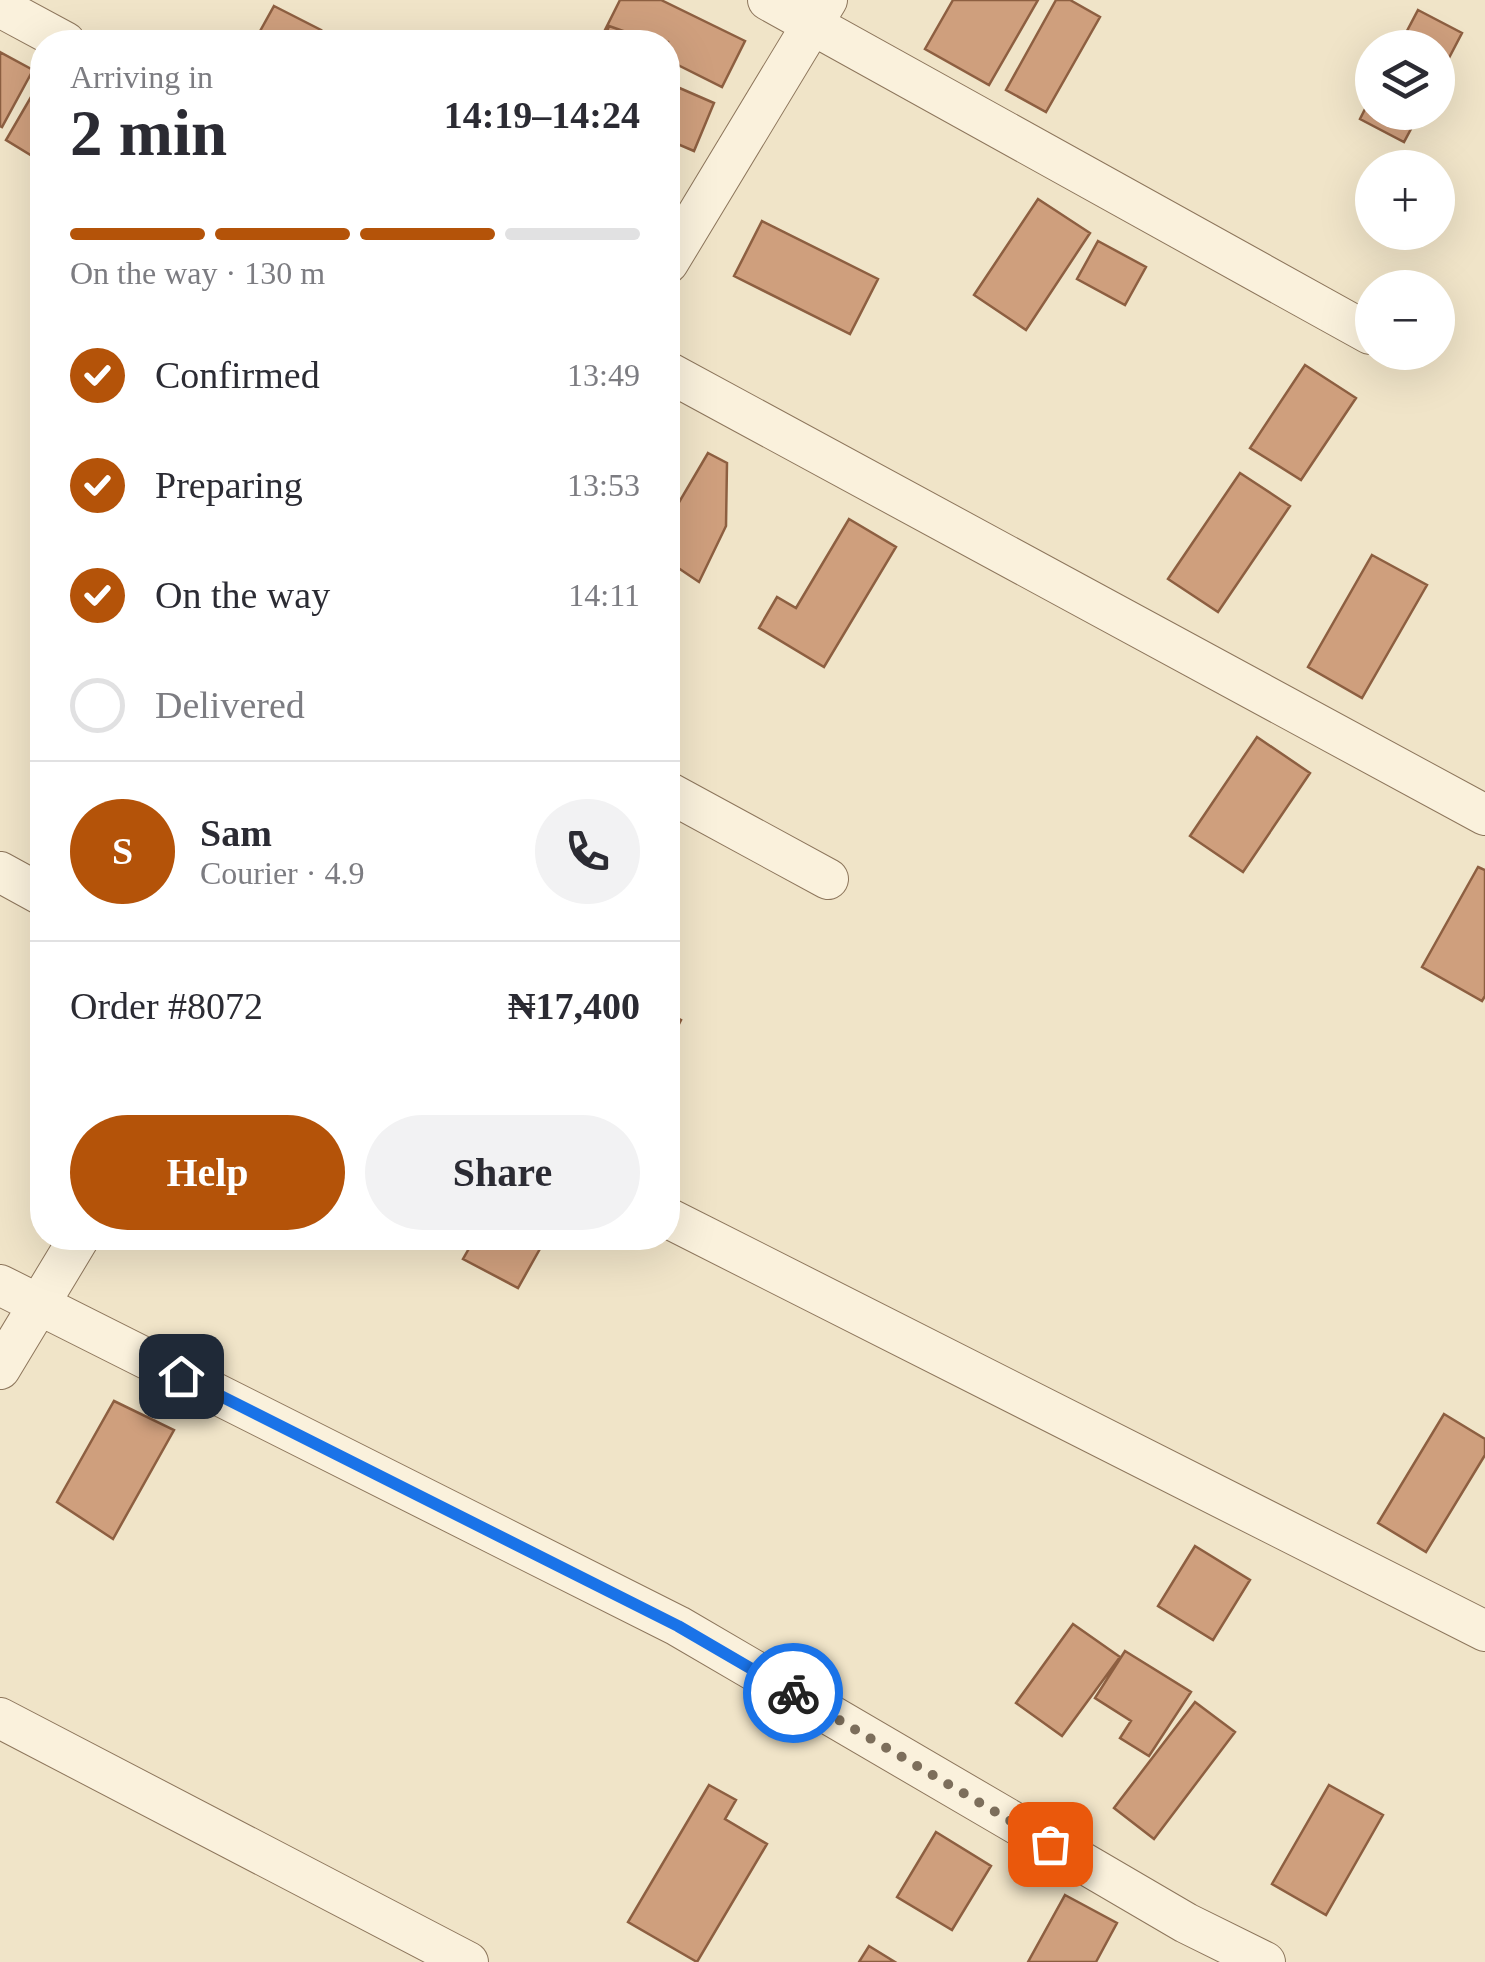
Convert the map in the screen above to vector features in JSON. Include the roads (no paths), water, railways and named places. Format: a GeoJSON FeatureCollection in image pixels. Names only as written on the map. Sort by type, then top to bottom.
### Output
{"type":"FeatureCollection","features":[{"type":"Feature","properties":{"kind":"street"},"geometry":{"type":"LineString","coordinates":[[768,0],[819,12],[1355,325]]}},
{"type":"Feature","properties":{"kind":"street"},"geometry":{"type":"LineString","coordinates":[[0,6],[44,30]]}},
{"type":"Feature","properties":{"kind":"street"},"geometry":{"type":"LineString","coordinates":[[680,243],[819,12]]}},
{"type":"Feature","properties":{"kind":"street"},"geometry":{"type":"LineString","coordinates":[[680,379],[1485,815]]}},
{"type":"Feature","properties":{"kind":"street"},"geometry":{"type":"LineString","coordinates":[[680,799],[828,879]]}},
{"type":"Feature","properties":{"kind":"street"},"geometry":{"type":"LineString","coordinates":[[0,872],[30,888]]}},
{"type":"Feature","properties":{"kind":"street"},"geometry":{"type":"LineString","coordinates":[[680,1224],[1485,1631]]}},
{"type":"Feature","properties":{"kind":"street"},"geometry":{"type":"LineString","coordinates":[[0,1369],[72,1250]]}},
{"type":"Feature","properties":{"kind":"street"},"geometry":{"type":"LineString","coordinates":[[0,1285],[678,1626],[1186,1923],[1264,1962]]}},
{"type":"Feature","properties":{"kind":"street"},"geometry":{"type":"LineString","coordinates":[[0,1718],[468,1962]]}}]}
